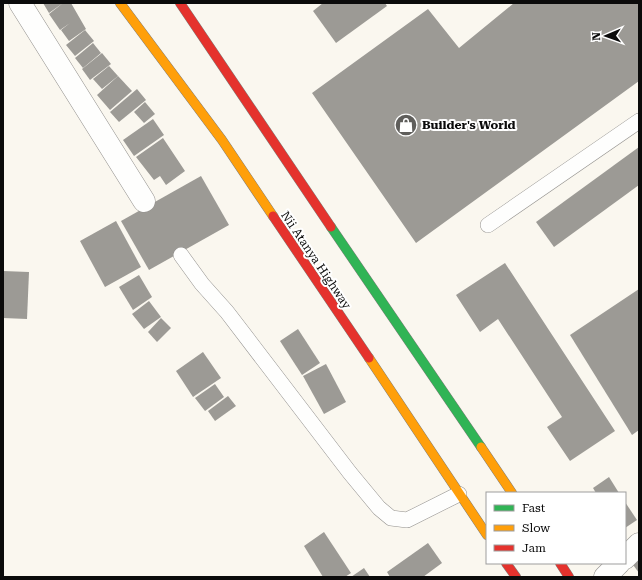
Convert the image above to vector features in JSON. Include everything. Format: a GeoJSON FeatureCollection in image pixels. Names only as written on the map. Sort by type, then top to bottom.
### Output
{"type":"FeatureCollection","features":[{"type":"Feature","properties":{"kind":"main road","name":"Nii Atanya Highway"},"geometry":{"type":"LineString","coordinates":[[120,3],[222,140],[486,534]]}},
{"type":"Feature","properties":{"kind":"main road"},"geometry":{"type":"LineString","coordinates":[[180,3],[511,492]]}},
{"type":"Feature","properties":{"kind":"main road"},"geometry":{"type":"LineString","coordinates":[[507,564],[516,577]]}},
{"type":"Feature","properties":{"kind":"main road"},"geometry":{"type":"LineString","coordinates":[[561,564],[569,577]]}},
{"type":"Feature","properties":{"kind":"street"},"geometry":{"type":"LineString","coordinates":[[20,3],[144,201]]}},
{"type":"Feature","properties":{"kind":"street"},"geometry":{"type":"LineString","coordinates":[[626,557],[639,544]]}},
{"type":"Feature","properties":{"kind":"street"},"geometry":{"type":"LineString","coordinates":[[605,577],[618,564]]}},
{"type":"Feature","properties":{"kind":"lane"},"geometry":{"type":"LineString","coordinates":[[488,225],[639,121]]}},
{"type":"Feature","properties":{"kind":"lane"},"geometry":{"type":"LineString","coordinates":[[181,255],[202,284],[227,312],[350,473],[379,508],[391,518],[407,520],[459,494]]}},
{"type":"Feature","properties":{"kind":"building"},"geometry":{"type":"Polygon","coordinates":[[[43,3],[63,3],[49,13],[43,3]]]}},
{"type":"Feature","properties":{"kind":"building"},"geometry":{"type":"Polygon","coordinates":[[[63,3],[71,3],[86,29],[69,41],[61,30],[70,23],[60,30],[49,14],[63,3]]]}},
{"type":"Feature","properties":{"kind":"building"},"geometry":{"type":"Polygon","coordinates":[[[323,3],[385,3],[387,6],[336,43],[313,11],[323,3]]]}},
{"type":"Feature","properties":{"kind":"building"},"geometry":{"type":"Polygon","coordinates":[[[514,3],[639,3],[639,81],[416,243],[312,93],[428,9],[459,48],[514,3]]]}},
{"type":"Feature","properties":{"kind":"building"},"geometry":{"type":"Polygon","coordinates":[[[85,30],[94,41],[75,56],[66,45],[85,30]]]}},
{"type":"Feature","properties":{"kind":"building"},"geometry":{"type":"Polygon","coordinates":[[[93,43],[101,53],[83,68],[75,58],[93,43]]]}},
{"type":"Feature","properties":{"kind":"building"},"geometry":{"type":"Polygon","coordinates":[[[102,53],[111,64],[90,80],[82,69],[102,53]]]}},
{"type":"Feature","properties":{"kind":"building"},"geometry":{"type":"Polygon","coordinates":[[[109,66],[118,76],[102,89],[93,79],[109,66]]]}},
{"type":"Feature","properties":{"kind":"building"},"geometry":{"type":"Polygon","coordinates":[[[118,76],[132,91],[110,110],[97,95],[118,76]]]}},
{"type":"Feature","properties":{"kind":"building"},"geometry":{"type":"Polygon","coordinates":[[[137,89],[146,100],[119,122],[110,112],[137,89]]]}},
{"type":"Feature","properties":{"kind":"building"},"geometry":{"type":"Polygon","coordinates":[[[145,102],[155,114],[144,123],[134,112],[145,102]]]}},
{"type":"Feature","properties":{"kind":"building"},"geometry":{"type":"Polygon","coordinates":[[[153,119],[164,135],[134,156],[123,140],[153,119]]]}},
{"type":"Feature","properties":{"kind":"building"},"geometry":{"type":"Polygon","coordinates":[[[163,138],[185,171],[166,185],[160,176],[154,180],[136,157],[163,138]]]}},
{"type":"Feature","properties":{"kind":"building"},"geometry":{"type":"Polygon","coordinates":[[[639,147],[639,185],[554,247],[536,222],[639,147]]]}},
{"type":"Feature","properties":{"kind":"building"},"geometry":{"type":"Polygon","coordinates":[[[201,176],[229,225],[149,270],[121,221],[201,176]]]}},
{"type":"Feature","properties":{"kind":"building"},"geometry":{"type":"Polygon","coordinates":[[[116,221],[141,267],[105,287],[80,241],[116,221]]]}},
{"type":"Feature","properties":{"kind":"building"},"geometry":{"type":"Polygon","coordinates":[[[505,263],[615,431],[570,461],[547,427],[562,417],[498,319],[480,332],[456,295],[505,263]]]}},
{"type":"Feature","properties":{"kind":"building"},"geometry":{"type":"Polygon","coordinates":[[[3,271],[29,272],[27,319],[3,318],[3,271]]]}},
{"type":"Feature","properties":{"kind":"building"},"geometry":{"type":"Polygon","coordinates":[[[139,275],[152,297],[133,310],[119,287],[139,275]]]}},
{"type":"Feature","properties":{"kind":"building"},"geometry":{"type":"Polygon","coordinates":[[[639,289],[639,430],[632,435],[570,335],[639,289]]]}},
{"type":"Feature","properties":{"kind":"building"},"geometry":{"type":"Polygon","coordinates":[[[149,301],[161,317],[144,329],[132,314],[149,301]]]}},
{"type":"Feature","properties":{"kind":"building"},"geometry":{"type":"Polygon","coordinates":[[[161,318],[171,328],[157,342],[148,332],[161,318]]]}},
{"type":"Feature","properties":{"kind":"building"},"geometry":{"type":"Polygon","coordinates":[[[298,329],[320,363],[302,375],[280,341],[298,329]]]}},
{"type":"Feature","properties":{"kind":"building"},"geometry":{"type":"Polygon","coordinates":[[[203,352],[221,378],[193,397],[176,371],[203,352]]]}},
{"type":"Feature","properties":{"kind":"building"},"geometry":{"type":"Polygon","coordinates":[[[326,364],[346,402],[324,414],[303,376],[326,364]]]}},
{"type":"Feature","properties":{"kind":"building"},"geometry":{"type":"Polygon","coordinates":[[[215,384],[224,397],[205,411],[195,398],[215,384]]]}},
{"type":"Feature","properties":{"kind":"building"},"geometry":{"type":"Polygon","coordinates":[[[228,396],[236,406],[215,421],[208,411],[228,396]]]}},
{"type":"Feature","properties":{"kind":"building"},"geometry":{"type":"Polygon","coordinates":[[[609,477],[618,492],[595,492],[593,488],[609,477]]]}},
{"type":"Feature","properties":{"kind":"building"},"geometry":{"type":"Polygon","coordinates":[[[626,504],[637,520],[626,527],[626,504]]]}},
{"type":"Feature","properties":{"kind":"building"},"geometry":{"type":"Polygon","coordinates":[[[324,532],[351,573],[345,577],[323,577],[304,546],[324,532]]]}},
{"type":"Feature","properties":{"kind":"building"},"geometry":{"type":"Polygon","coordinates":[[[428,543],[442,563],[423,577],[390,577],[387,572],[428,543]]]}},
{"type":"Feature","properties":{"kind":"building"},"geometry":{"type":"Polygon","coordinates":[[[639,557],[639,573],[631,562],[639,557]]]}},
{"type":"Feature","properties":{"kind":"building"},"geometry":{"type":"Polygon","coordinates":[[[364,568],[370,577],[351,577],[364,568]]]}},
{"type":"Feature","properties":{"kind":"traffic: fast"},"geometry":{"type":"LineString","coordinates":[[331,227],[481,447]]}},
{"type":"Feature","properties":{"kind":"traffic: slow"},"geometry":{"type":"LineString","coordinates":[[120,3],[222,140],[273,216]]}},
{"type":"Feature","properties":{"kind":"traffic: slow"},"geometry":{"type":"LineString","coordinates":[[369,358],[486,534]]}},
{"type":"Feature","properties":{"kind":"traffic: slow"},"geometry":{"type":"LineString","coordinates":[[481,447],[511,492]]}},
{"type":"Feature","properties":{"kind":"traffic: jam"},"geometry":{"type":"LineString","coordinates":[[180,3],[331,227]]}},
{"type":"Feature","properties":{"kind":"traffic: jam"},"geometry":{"type":"LineString","coordinates":[[273,216],[369,358]]}},
{"type":"Feature","properties":{"kind":"traffic: jam"},"geometry":{"type":"LineString","coordinates":[[507,564],[516,577]]}},
{"type":"Feature","properties":{"kind":"traffic: jam"},"geometry":{"type":"LineString","coordinates":[[561,564],[569,577]]}},
{"type":"Feature","properties":{"kind":"place","name":"Builder's World"},"geometry":{"type":"Point","coordinates":[406,125]}}]}
